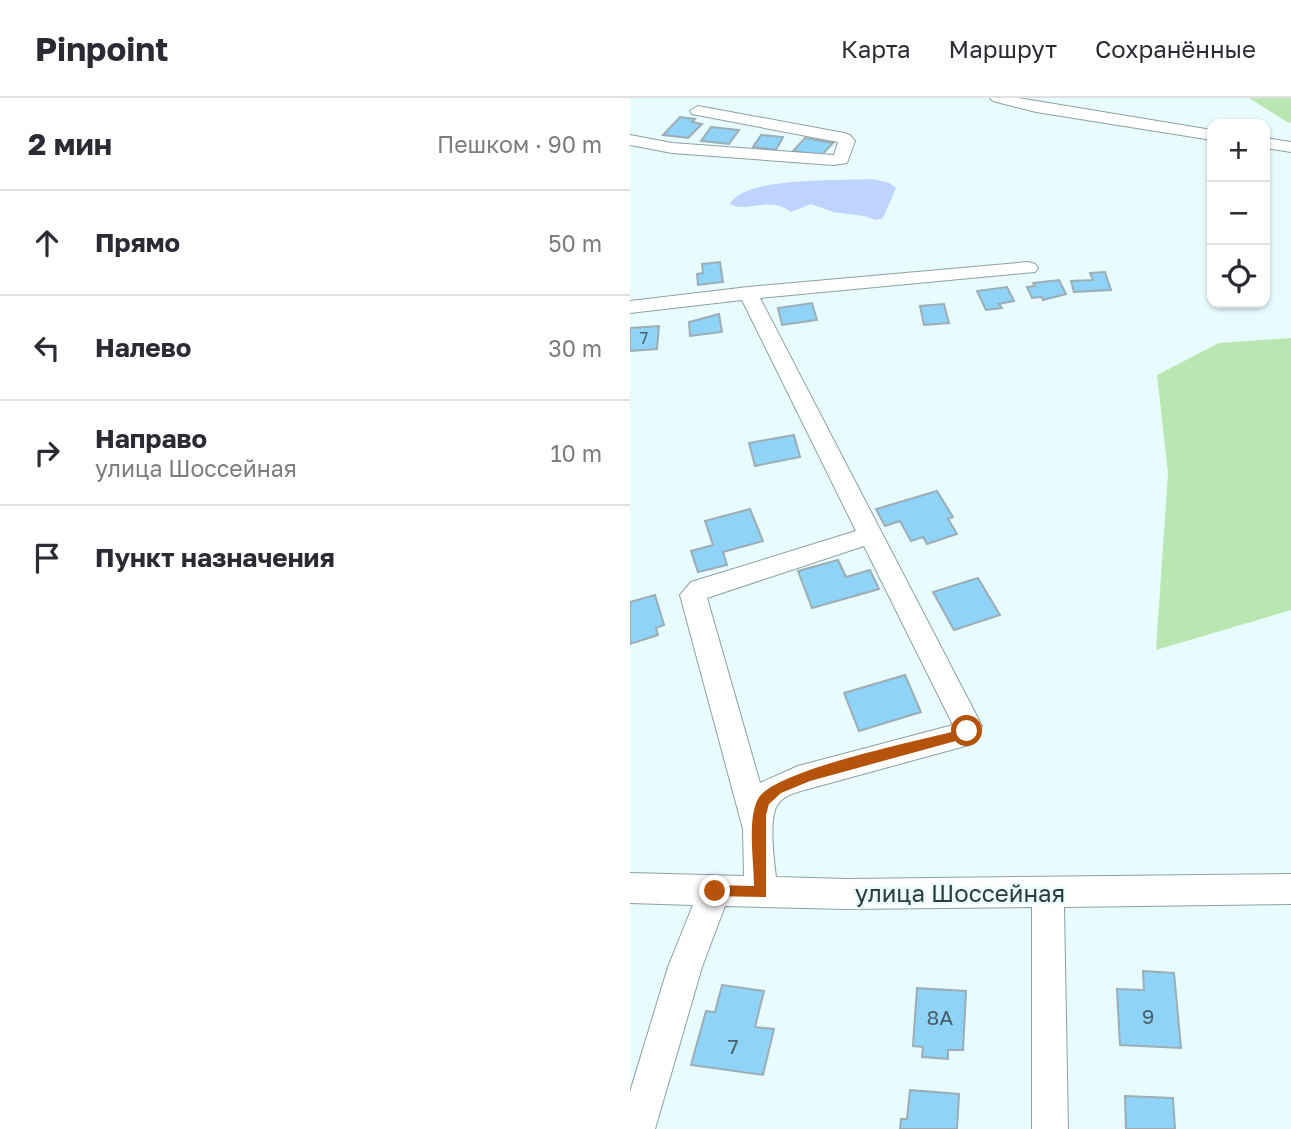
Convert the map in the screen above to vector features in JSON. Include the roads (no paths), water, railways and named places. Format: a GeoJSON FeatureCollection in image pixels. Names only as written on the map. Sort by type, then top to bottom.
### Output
{"type":"FeatureCollection","features":[{"type":"Feature","properties":{"kind":"street"},"geometry":{"type":"LineString","coordinates":[[998,98],[1035,107],[1207,134]]}},
{"type":"Feature","properties":{"kind":"street"},"geometry":{"type":"LineString","coordinates":[[630,140],[662,147],[834,160],[843,157],[846,139],[698,111]]}},
{"type":"Feature","properties":{"kind":"street"},"geometry":{"type":"LineString","coordinates":[[740,153],[764,123]]}},
{"type":"Feature","properties":{"kind":"street"},"geometry":{"type":"LineString","coordinates":[[783,156],[802,131]]}},
{"type":"Feature","properties":{"kind":"street"},"geometry":{"type":"LineString","coordinates":[[1270,144],[1291,147]]}},
{"type":"Feature","properties":{"kind":"street"},"geometry":{"type":"LineString","coordinates":[[630,307],[748,293],[1028,268]]}},
{"type":"Feature","properties":{"kind":"street"},"geometry":{"type":"LineString","coordinates":[[748,293],[968,726],[968,730],[959,736],[791,781],[768,794],[759,815],[761,892]]}},
{"type":"Feature","properties":{"kind":"street"},"geometry":{"type":"LineString","coordinates":[[759,833],[693,595],[700,589],[871,535]]}},
{"type":"Feature","properties":{"kind":"street","name":"улица Шоссейная"},"geometry":{"type":"LineString","coordinates":[[630,888],[761,892],[1048,894],[1291,889]]}},
{"type":"Feature","properties":{"kind":"street"},"geometry":{"type":"LineString","coordinates":[[637,1129],[685,967],[715,891]]}},
{"type":"Feature","properties":{"kind":"street"},"geometry":{"type":"LineString","coordinates":[[1048,894],[1050,1129]]}},
{"type":"Feature","properties":{"kind":"water"},"geometry":{"type":"Polygon","coordinates":[[[873,179],[890,183],[896,188],[883,218],[876,220],[833,212],[811,204],[791,212],[774,205],[737,207],[730,204],[739,195],[773,184],[873,179]]]}}]}
